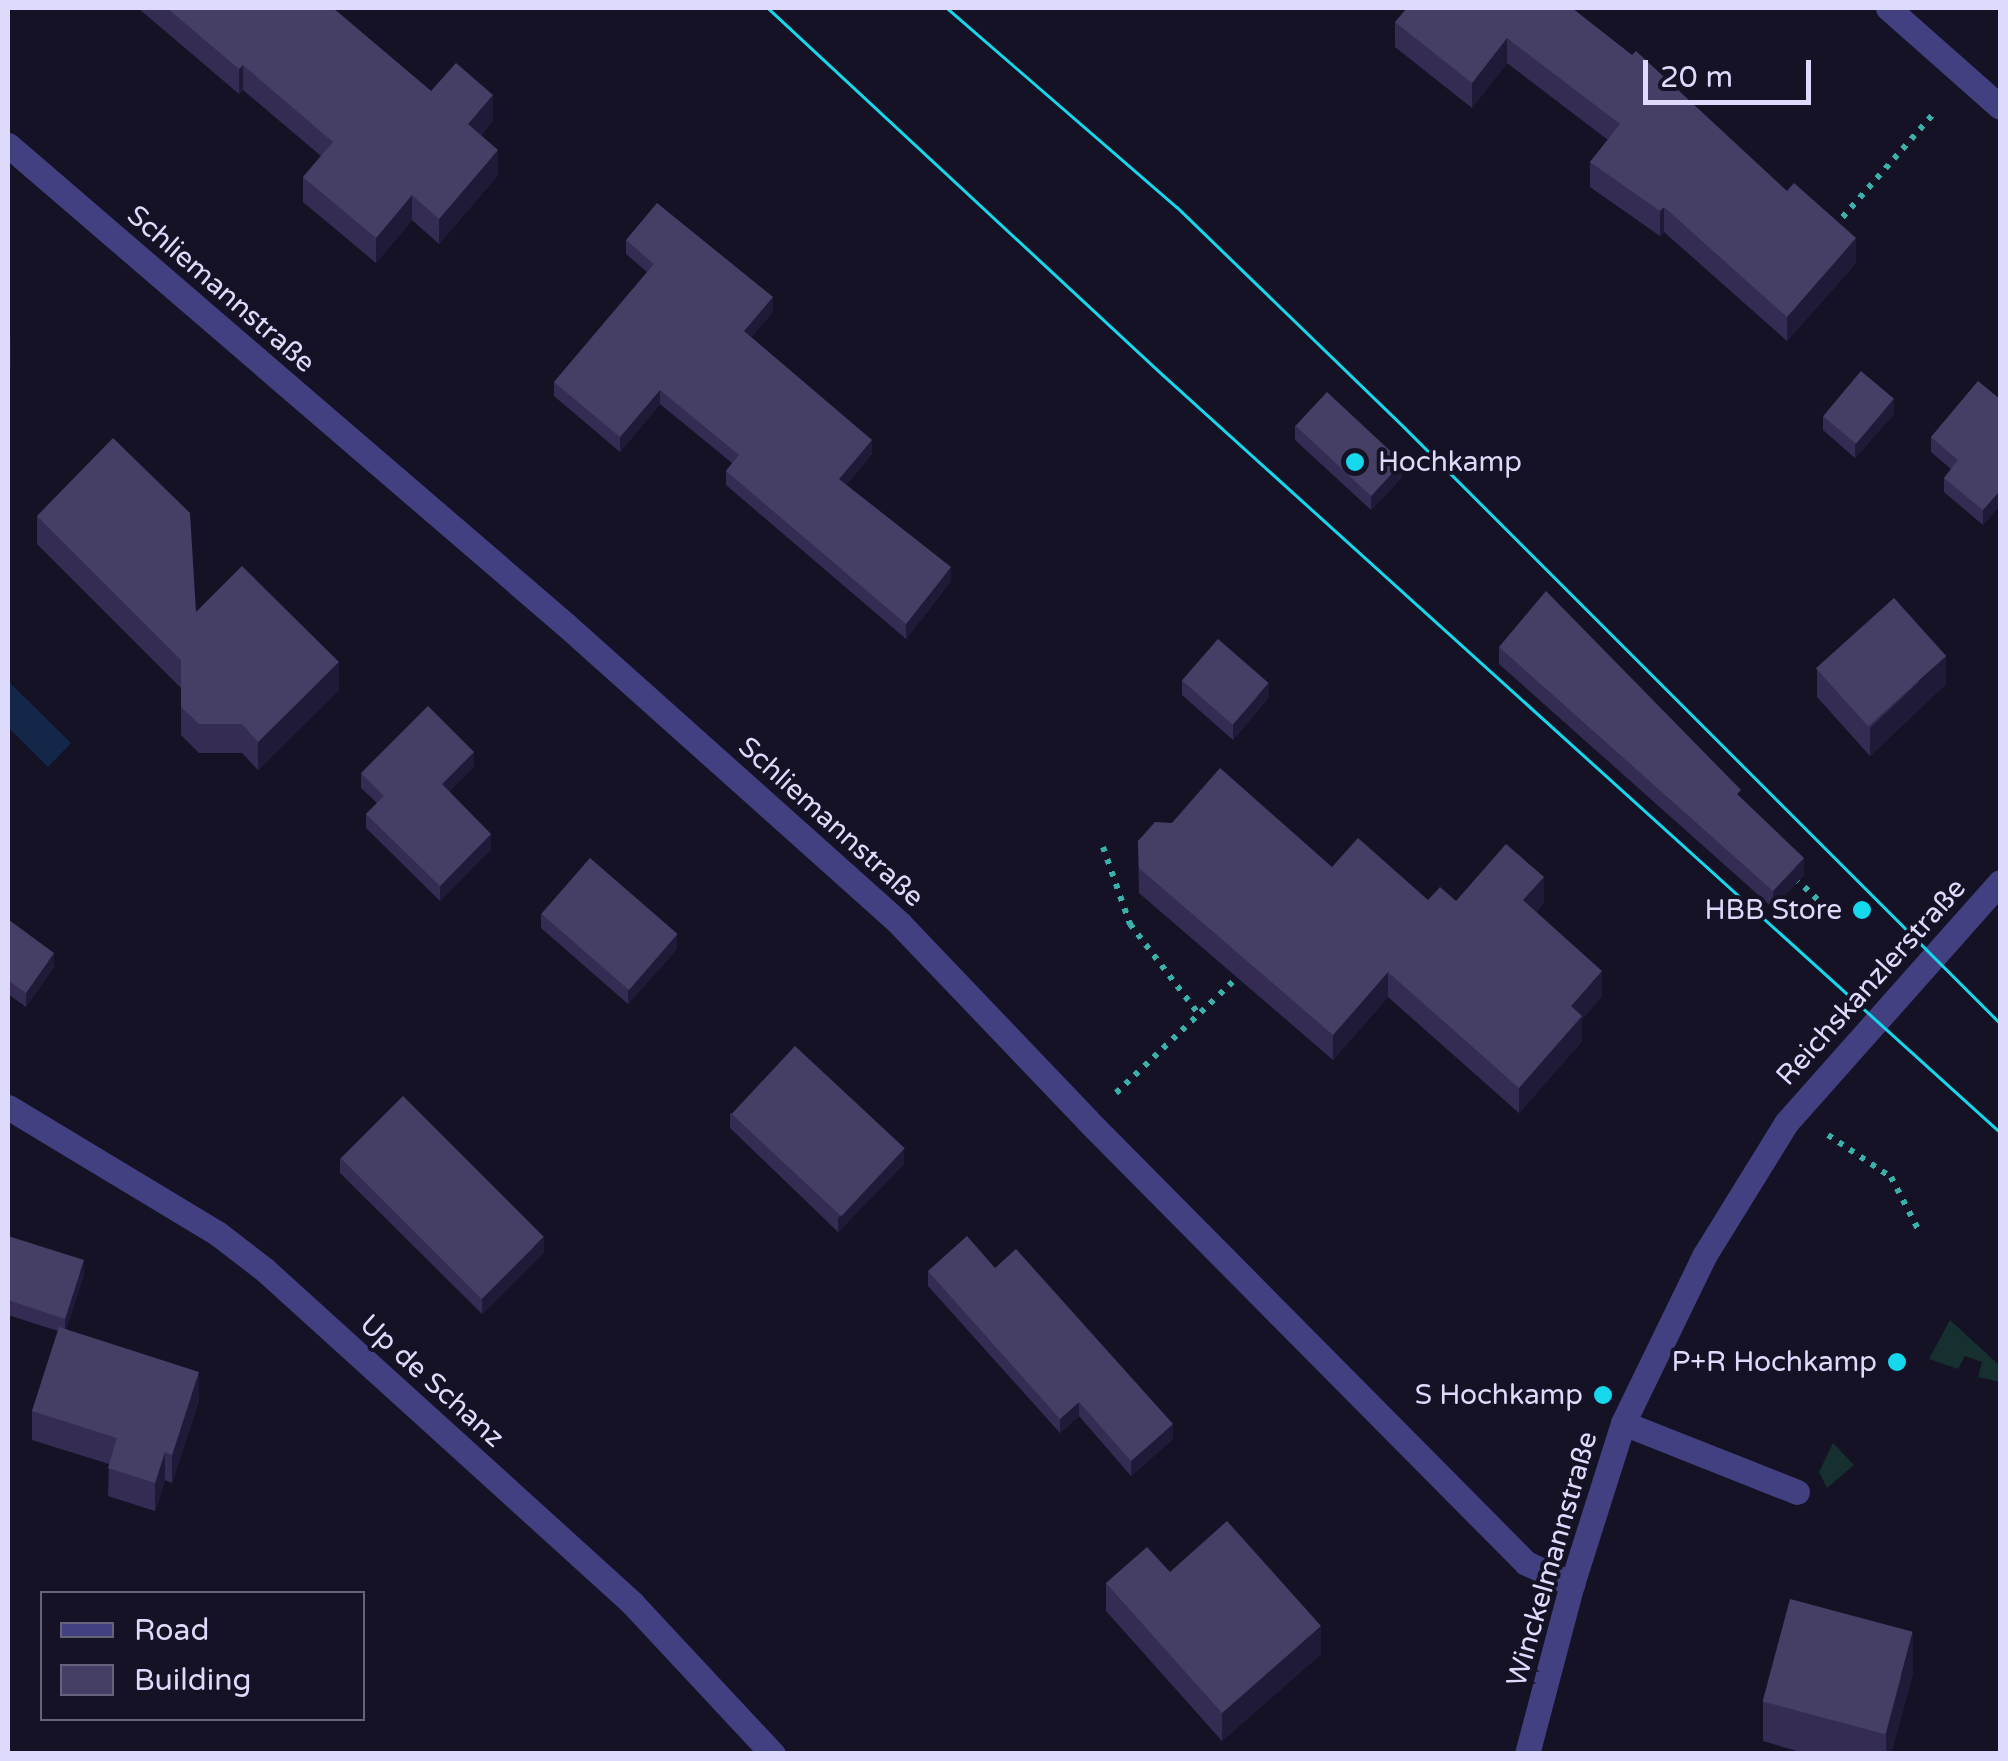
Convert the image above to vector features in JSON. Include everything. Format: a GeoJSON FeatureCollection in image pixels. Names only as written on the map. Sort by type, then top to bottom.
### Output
{"type":"FeatureCollection","features":[{"type":"Feature","properties":{"kind":"street"},"geometry":{"type":"LineString","coordinates":[[1888,8],[2000,108]]}},
{"type":"Feature","properties":{"kind":"street","name":"Schliemannstraße"},"geometry":{"type":"LineString","coordinates":[[8,145],[566,625],[900,924],[1088,1121],[1526,1563],[1572,1584]]}},
{"type":"Feature","properties":{"kind":"street","name":"Reichskanzlerstraße"},"geometry":{"type":"LineString","coordinates":[[1786,1123],[2000,882]]}},
{"type":"Feature","properties":{"kind":"street","name":"Up de Schanz"},"geometry":{"type":"LineString","coordinates":[[8,1107],[218,1233],[266,1270],[632,1604],[773,1754]]}},
{"type":"Feature","properties":{"kind":"street","name":"Winckelmannstraße"},"geometry":{"type":"LineString","coordinates":[[1527,1754],[1572,1584],[1623,1423],[1704,1256],[1786,1123]]}},
{"type":"Feature","properties":{"kind":"street"},"geometry":{"type":"LineString","coordinates":[[1623,1423],[1797,1492]]}},
{"type":"Feature","properties":{"kind":"path"},"geometry":{"type":"LineString","coordinates":[[1826,236],[1935,112]]}},
{"type":"Feature","properties":{"kind":"path"},"geometry":{"type":"LineString","coordinates":[[1103,847],[1130,924],[1197,1012]]}},
{"type":"Feature","properties":{"kind":"path"},"geometry":{"type":"LineString","coordinates":[[1791,875],[1839,920]]}},
{"type":"Feature","properties":{"kind":"path"},"geometry":{"type":"LineString","coordinates":[[1113,1096],[1238,976]]}},
{"type":"Feature","properties":{"kind":"path"},"geometry":{"type":"LineString","coordinates":[[1827,1134],[1890,1176],[1919,1231]]}},
{"type":"Feature","properties":{"kind":"green space"},"geometry":{"type":"Polygon","coordinates":[[[1950,1320],[2000,1366],[2000,1382],[1978,1377],[1982,1362],[1965,1356],[1958,1369],[1929,1359],[1950,1320]]]}},
{"type":"Feature","properties":{"kind":"green space"},"geometry":{"type":"Polygon","coordinates":[[[1833,1443],[1854,1465],[1827,1488],[1819,1472],[1833,1443]]]}},
{"type":"Feature","properties":{"kind":"water"},"geometry":{"type":"Polygon","coordinates":[[[8,681],[71,743],[48,767],[8,727],[8,681]]]}},
{"type":"Feature","properties":{"kind":"building"},"geometry":{"type":"Polygon","coordinates":[[[167,8],[333,8],[431,91],[456,63],[493,95],[468,124],[498,150],[439,219],[412,195],[376,238],[303,177],[333,142],[243,65],[239,69],[167,8]]]}},
{"type":"Feature","properties":{"kind":"building"},"geometry":{"type":"Polygon","coordinates":[[[1407,8],[1572,8],[1632,55],[1636,51],[1787,191],[1794,183],[1856,238],[1787,317],[1664,207],[1660,211],[1590,162],[1620,124],[1507,38],[1472,83],[1395,22],[1407,8]]]}},
{"type":"Feature","properties":{"kind":"building"},"geometry":{"type":"Polygon","coordinates":[[[657,203],[773,297],[744,331],[872,440],[839,479],[951,567],[906,624],[726,471],[739,455],[660,390],[620,437],[554,382],[654,264],[626,240],[657,203]]]}},
{"type":"Feature","properties":{"kind":"building"},"geometry":{"type":"Polygon","coordinates":[[[1861,371],[1894,399],[1856,444],[1823,416],[1861,371]]]}},
{"type":"Feature","properties":{"kind":"building"},"geometry":{"type":"Polygon","coordinates":[[[1978,381],[2000,399],[2000,495],[1983,510],[1944,478],[1958,460],[1931,437],[1978,381]]]}},
{"type":"Feature","properties":{"kind":"building"},"geometry":{"type":"Polygon","coordinates":[[[1327,392],[1402,462],[1371,496],[1296,426],[1327,392]]]}},
{"type":"Feature","properties":{"kind":"building"},"geometry":{"type":"Polygon","coordinates":[[[113,438],[190,513],[196,612],[242,566],[339,662],[258,742],[242,724],[199,724],[181,707],[181,660],[37,516],[113,438]]]}},
{"type":"Feature","properties":{"kind":"building"},"geometry":{"type":"Polygon","coordinates":[[[1546,591],[1741,790],[1737,794],[1804,858],[1773,891],[1499,647],[1546,591]]]}},
{"type":"Feature","properties":{"kind":"building"},"geometry":{"type":"Polygon","coordinates":[[[1894,598],[1946,656],[1868,726],[1816,668],[1894,598]]]}},
{"type":"Feature","properties":{"kind":"building"},"geometry":{"type":"Polygon","coordinates":[[[1218,639],[1269,683],[1232,724],[1182,681],[1218,639]]]}},
{"type":"Feature","properties":{"kind":"building"},"geometry":{"type":"Polygon","coordinates":[[[428,706],[474,752],[442,784],[491,834],[440,886],[366,814],[384,796],[361,773],[428,706]]]}},
{"type":"Feature","properties":{"kind":"building"},"geometry":{"type":"Polygon","coordinates":[[[1220,768],[1332,867],[1358,838],[1428,900],[1440,887],[1456,901],[1506,844],[1544,877],[1523,900],[1602,971],[1571,1006],[1582,1016],[1519,1088],[1388,972],[1333,1035],[1139,868],[1138,841],[1155,822],[1172,823],[1220,768]]]}},
{"type":"Feature","properties":{"kind":"building"},"geometry":{"type":"Polygon","coordinates":[[[590,858],[678,934],[629,990],[541,914],[590,858]]]}},
{"type":"Feature","properties":{"kind":"building"},"geometry":{"type":"Polygon","coordinates":[[[9,920],[54,953],[26,993],[8,980],[9,920]]]}},
{"type":"Feature","properties":{"kind":"building"},"geometry":{"type":"Polygon","coordinates":[[[795,1046],[905,1148],[841,1216],[732,1114],[795,1046]]]}},
{"type":"Feature","properties":{"kind":"building"},"geometry":{"type":"Polygon","coordinates":[[[403,1096],[544,1237],[481,1299],[341,1158],[403,1096]]]}},
{"type":"Feature","properties":{"kind":"building"},"geometry":{"type":"Polygon","coordinates":[[[8,1236],[84,1260],[65,1319],[8,1300],[8,1236]]]}},
{"type":"Feature","properties":{"kind":"building"},"geometry":{"type":"Polygon","coordinates":[[[967,1236],[995,1268],[1016,1249],[1173,1424],[1131,1461],[1079,1402],[1060,1419],[928,1271],[967,1236]]]}},
{"type":"Feature","properties":{"kind":"building"},"geometry":{"type":"Polygon","coordinates":[[[59,1327],[199,1372],[172,1455],[165,1452],[155,1483],[108,1468],[117,1438],[32,1411],[59,1327]]]}},
{"type":"Feature","properties":{"kind":"building"},"geometry":{"type":"Polygon","coordinates":[[[1227,1521],[1321,1626],[1222,1713],[1106,1583],[1147,1547],[1170,1572],[1227,1521]]]}},
{"type":"Feature","properties":{"kind":"building"},"geometry":{"type":"Polygon","coordinates":[[[1790,1599],[1913,1632],[1885,1734],[1763,1701],[1790,1599]]]}},
{"type":"Feature","properties":{"kind":"tram line"},"geometry":{"type":"LineString","coordinates":[[768,8],[1163,375],[2000,1132]]}},
{"type":"Feature","properties":{"kind":"tram line"},"geometry":{"type":"LineString","coordinates":[[947,8],[1177,207],[1404,427],[2000,1023]]}},
{"type":"Feature","properties":{"kind":"place","name":"Hochkamp"},"geometry":{"type":"Point","coordinates":[1355,462]}},
{"type":"Feature","properties":{"kind":"place","name":"HBB Store"},"geometry":{"type":"Point","coordinates":[1862,910]}},
{"type":"Feature","properties":{"kind":"place","name":"P+R Hochkamp"},"geometry":{"type":"Point","coordinates":[1897,1362]}},
{"type":"Feature","properties":{"kind":"place","name":"S Hochkamp"},"geometry":{"type":"Point","coordinates":[1603,1395]}}]}
